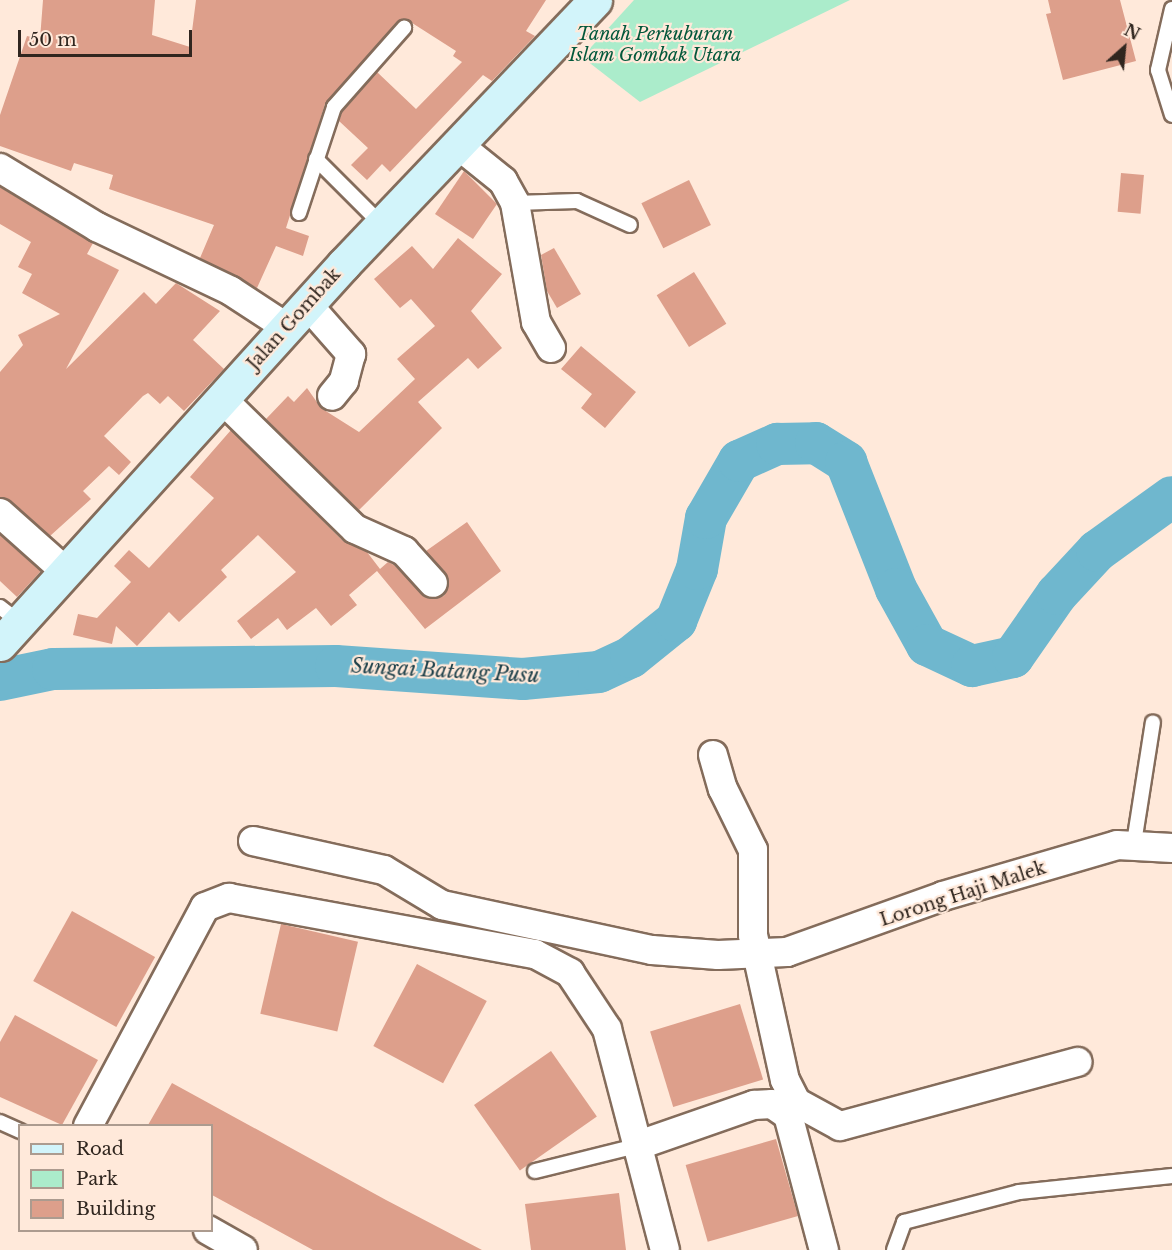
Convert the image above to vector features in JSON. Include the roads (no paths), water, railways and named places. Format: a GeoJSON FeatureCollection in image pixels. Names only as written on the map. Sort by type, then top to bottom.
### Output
{"type":"FeatureCollection","features":[{"type":"Feature","properties":{"kind":"main road","name":"Jalan Gombak"},"geometry":{"type":"LineString","coordinates":[[6,624],[64,570],[584,3]]}},
{"type":"Feature","properties":{"kind":"street"},"geometry":{"type":"LineString","coordinates":[[457,144],[503,181],[515,203],[536,322],[551,348]]}},
{"type":"Feature","properties":{"kind":"street"},"geometry":{"type":"LineString","coordinates":[[0,168],[97,227],[231,291],[297,316],[351,354],[344,381],[332,396]]}},
{"type":"Feature","properties":{"kind":"street"},"geometry":{"type":"LineString","coordinates":[[221,398],[355,529],[404,551],[433,584]]}},
{"type":"Feature","properties":{"kind":"street"},"geometry":{"type":"LineString","coordinates":[[0,513],[64,570]]}},
{"type":"Feature","properties":{"kind":"street"},"geometry":{"type":"LineString","coordinates":[[713,755],[723,789],[753,850],[756,952],[785,1080],[796,1102],[823,1121],[840,1126],[1078,1062]]}},
{"type":"Feature","properties":{"kind":"street","name":"Lorong Haji Malek"},"geometry":{"type":"LineString","coordinates":[[254,840],[384,870],[442,905],[572,929],[651,951],[756,952],[787,952],[943,896],[1134,843],[1172,848]]}},
{"type":"Feature","properties":{"kind":"street"},"geometry":{"type":"LineString","coordinates":[[89,1124],[205,907],[229,898],[535,954],[570,973],[607,1029],[665,1250]]}},
{"type":"Feature","properties":{"kind":"street"},"geometry":{"type":"LineString","coordinates":[[636,1146],[754,1105],[772,1104],[788,1115],[824,1250]]}},
{"type":"Feature","properties":{"kind":"street"},"geometry":{"type":"LineString","coordinates":[[212,1232],[243,1250]]}},
{"type":"Feature","properties":{"kind":"lane"},"geometry":{"type":"LineString","coordinates":[[1170,0],[1172,9],[1169,30],[1158,70],[1172,115]]}},
{"type":"Feature","properties":{"kind":"lane"},"geometry":{"type":"LineString","coordinates":[[299,213],[334,108],[404,28]]}},
{"type":"Feature","properties":{"kind":"lane"},"geometry":{"type":"LineString","coordinates":[[316,159],[381,224]]}},
{"type":"Feature","properties":{"kind":"lane"},"geometry":{"type":"LineString","coordinates":[[515,203],[577,201],[630,225]]}},
{"type":"Feature","properties":{"kind":"lane"},"geometry":{"type":"LineString","coordinates":[[1134,843],[1153,722]]}},
{"type":"Feature","properties":{"kind":"lane"},"geometry":{"type":"LineString","coordinates":[[0,1139],[3,1124],[18,1130]]}},
{"type":"Feature","properties":{"kind":"lane"},"geometry":{"type":"LineString","coordinates":[[535,1171],[636,1146]]}},
{"type":"Feature","properties":{"kind":"lane"},"geometry":{"type":"LineString","coordinates":[[894,1250],[904,1222],[1019,1192],[1172,1176]]}},
{"type":"Feature","properties":{"kind":"waterway","name":"Sungai Batang Pusu"},"geometry":{"type":"LineString","coordinates":[[0,680],[53,669],[336,666],[523,679],[599,672],[631,657],[676,621],[697,569],[706,518],[739,461],[777,444],[816,443],[846,462],[896,589],[927,645],[972,666],[1013,657],[1057,594],[1097,551],[1172,497]]}},
{"type":"Feature","properties":{"kind":"park label","name":"Tanah Perkuburan Islam Gombak Utara"},"geometry":{"type":"Point","coordinates":[655,45]}}]}
